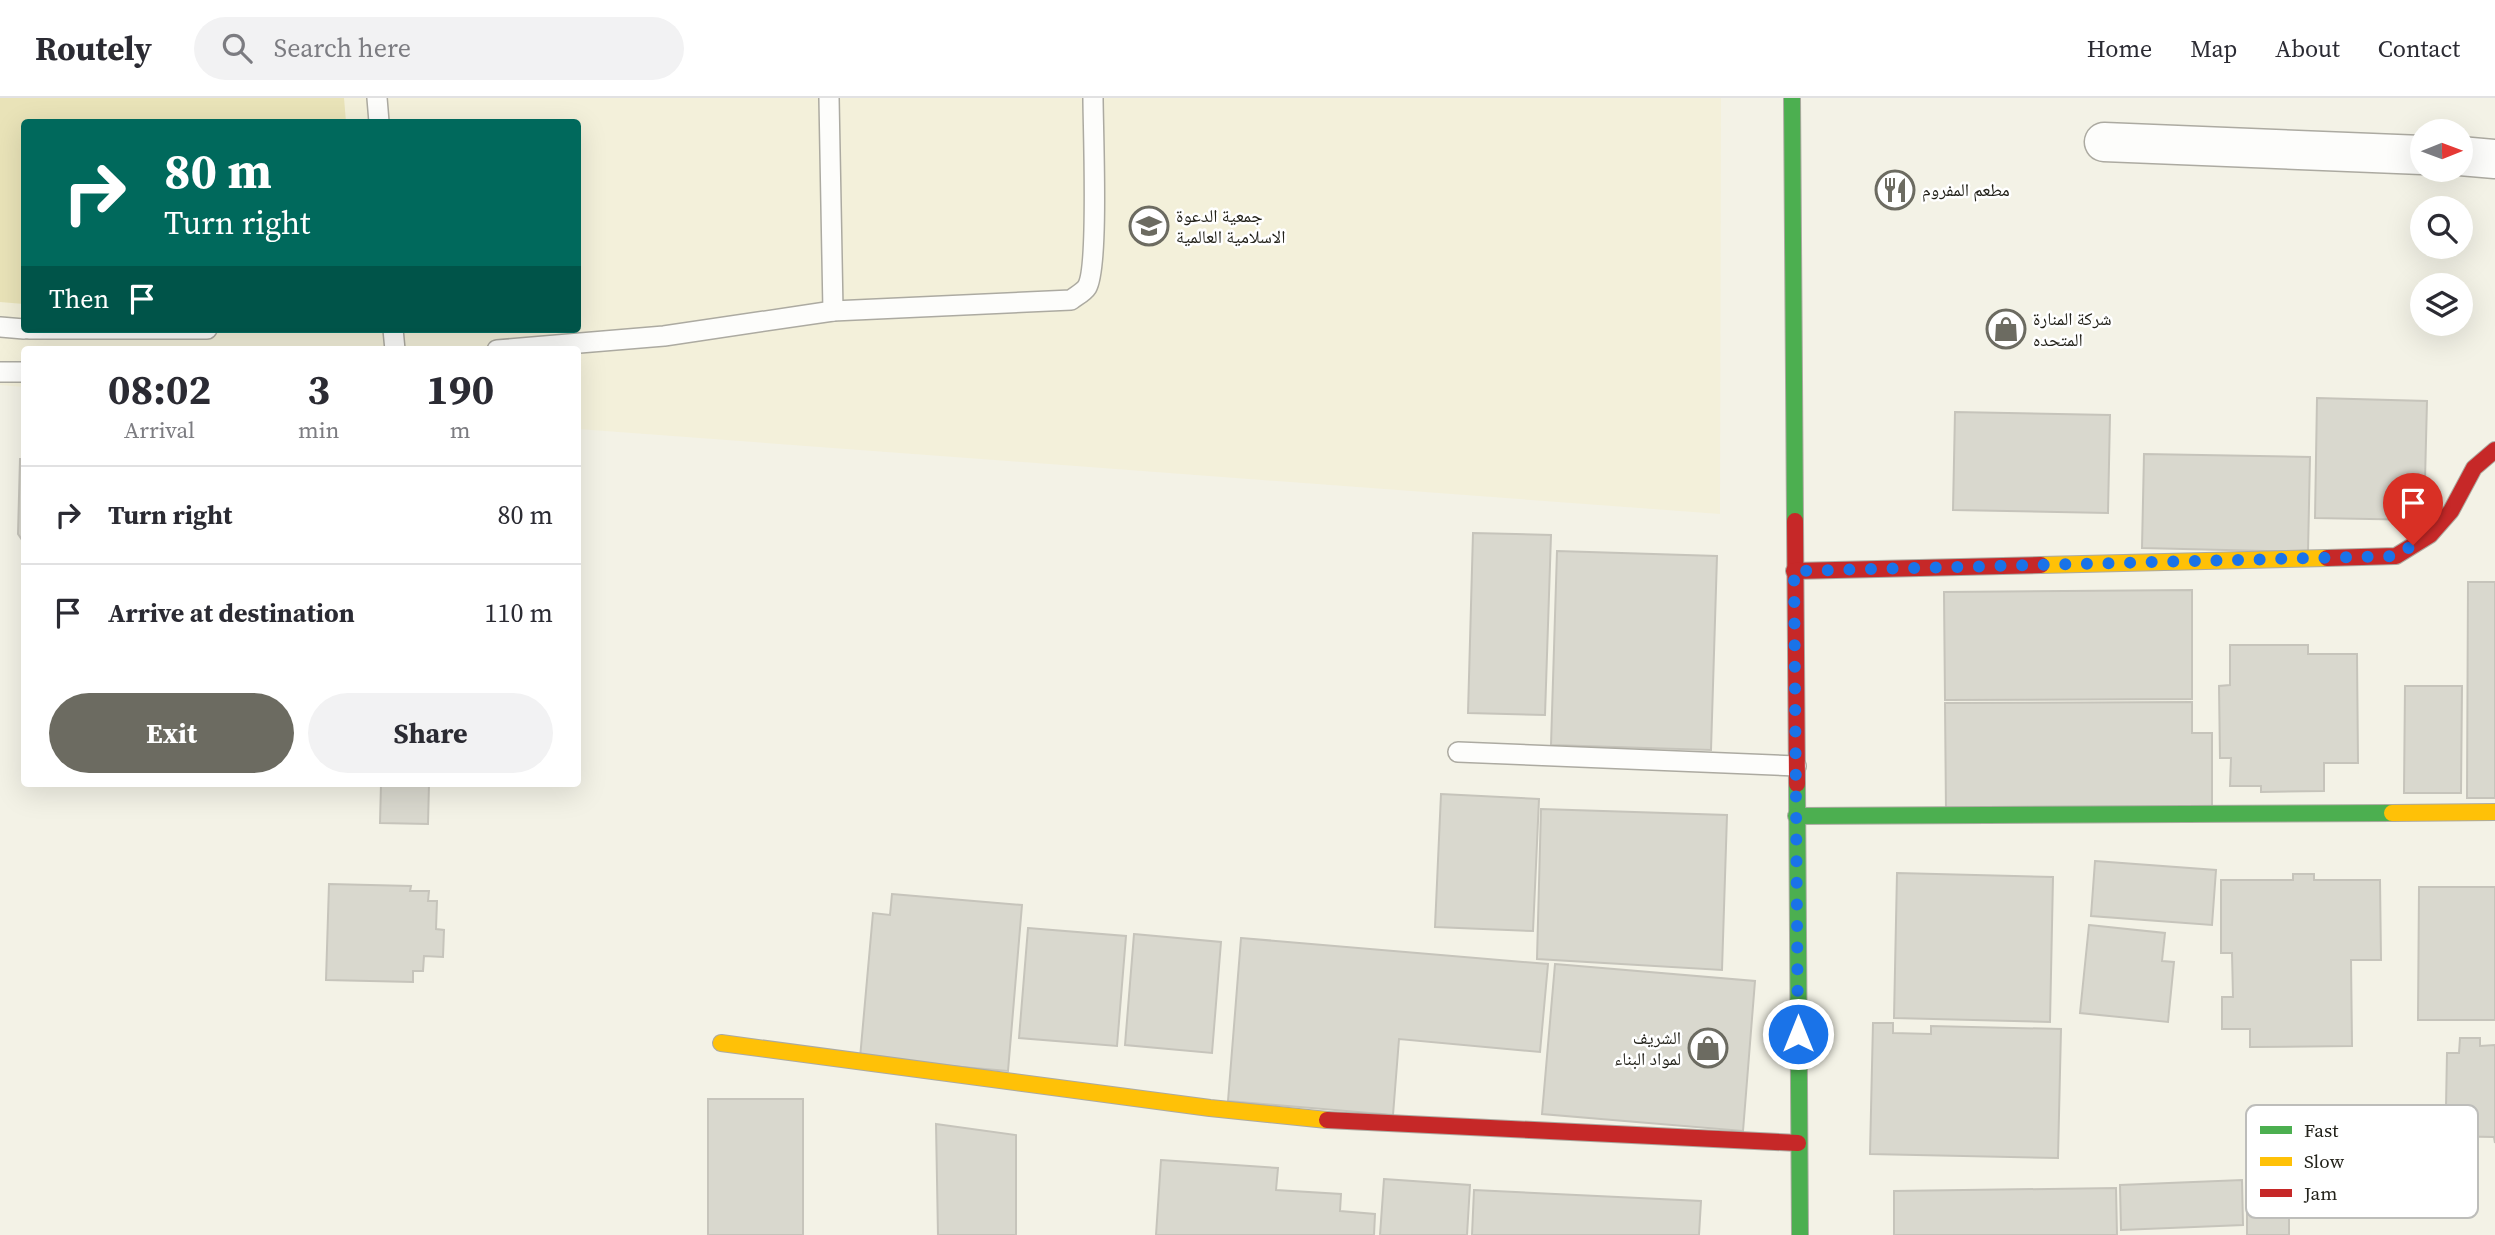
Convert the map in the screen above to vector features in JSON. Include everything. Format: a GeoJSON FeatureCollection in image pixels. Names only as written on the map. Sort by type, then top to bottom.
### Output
{"type":"FeatureCollection","features":[{"type":"Feature","properties":{"kind":"street"},"geometry":{"type":"LineString","coordinates":[[1792,98],[1800,1235]]}},
{"type":"Feature","properties":{"kind":"street"},"geometry":{"type":"LineString","coordinates":[[2104,142],[2410,155]]}},
{"type":"Feature","properties":{"kind":"street"},"geometry":{"type":"LineString","coordinates":[[2473,157],[2495,159]]}},
{"type":"Feature","properties":{"kind":"street"},"geometry":{"type":"LineString","coordinates":[[1794,571],[2396,556],[2430,535],[2451,511],[2474,468],[2495,450]]}},
{"type":"Feature","properties":{"kind":"street"},"geometry":{"type":"LineString","coordinates":[[1797,816],[2495,812]]}},
{"type":"Feature","properties":{"kind":"street"},"geometry":{"type":"LineString","coordinates":[[720,1043],[1210,1108],[1351,1122],[1798,1143]]}},
{"type":"Feature","properties":{"kind":"lane"},"geometry":{"type":"LineString","coordinates":[[377,98],[379,119]]}},
{"type":"Feature","properties":{"kind":"lane"},"geometry":{"type":"LineString","coordinates":[[829,98],[833,312]]}},
{"type":"Feature","properties":{"kind":"lane"},"geometry":{"type":"LineString","coordinates":[[545,346],[664,336],[833,312],[1071,300],[1087,288],[1091,272],[1093,98]]}},
{"type":"Feature","properties":{"kind":"lane"},"geometry":{"type":"LineString","coordinates":[[0,327],[21,329]]}},
{"type":"Feature","properties":{"kind":"lane"},"geometry":{"type":"LineString","coordinates":[[0,372],[21,372]]}},
{"type":"Feature","properties":{"kind":"lane"},"geometry":{"type":"LineString","coordinates":[[1458,752],[1796,766]]}},
{"type":"Feature","properties":{"kind":"shaded area","name":"جمعية الدعوة الاسلامية العالمية"},"geometry":{"type":"Polygon","coordinates":[[[0,98],[1721,98],[1720,514],[581,429],[581,346],[21,346],[21,387],[0,385],[0,98]]]}},
{"type":"Feature","properties":{"kind":"shaded area"},"geometry":{"type":"Polygon","coordinates":[[[0,98],[344,98],[346,119],[21,119],[21,304],[0,302],[0,98]]]}},
{"type":"Feature","properties":{"kind":"building"},"geometry":{"type":"Polygon","coordinates":[[[2317,398],[2427,401],[2424,520],[2315,518],[2317,398]]]}},
{"type":"Feature","properties":{"kind":"building"},"geometry":{"type":"Polygon","coordinates":[[[1955,412],[2110,415],[2108,513],[1953,510],[1955,412]]]}},
{"type":"Feature","properties":{"kind":"building"},"geometry":{"type":"Polygon","coordinates":[[[2144,454],[2310,457],[2308,552],[2142,548],[2144,454]]]}},
{"type":"Feature","properties":{"kind":"building"},"geometry":{"type":"Polygon","coordinates":[[[20,459],[21,459],[21,538],[18,534],[20,459]]]}},
{"type":"Feature","properties":{"kind":"building"},"geometry":{"type":"Polygon","coordinates":[[[1473,533],[1551,535],[1545,715],[1468,713],[1473,533]]]}},
{"type":"Feature","properties":{"kind":"building"},"geometry":{"type":"Polygon","coordinates":[[[1557,551],[1717,556],[1711,750],[1551,745],[1557,551]]]}},
{"type":"Feature","properties":{"kind":"building"},"geometry":{"type":"Polygon","coordinates":[[[2468,582],[2495,582],[2495,798],[2467,798],[2468,582]]]}},
{"type":"Feature","properties":{"kind":"building"},"geometry":{"type":"Polygon","coordinates":[[[2192,590],[2192,699],[1945,700],[1944,592],[2192,590]]]}},
{"type":"Feature","properties":{"kind":"building"},"geometry":{"type":"Polygon","coordinates":[[[2230,645],[2308,645],[2308,654],[2357,654],[2358,763],[2324,763],[2324,791],[2261,792],[2261,786],[2230,786],[2231,758],[2220,758],[2219,686],[2230,685],[2230,645]]]}},
{"type":"Feature","properties":{"kind":"building"},"geometry":{"type":"Polygon","coordinates":[[[2405,686],[2462,686],[2461,793],[2404,793],[2405,686]]]}},
{"type":"Feature","properties":{"kind":"building"},"geometry":{"type":"Polygon","coordinates":[[[2192,702],[2192,733],[2212,733],[2212,809],[1946,811],[1945,703],[2192,702]]]}},
{"type":"Feature","properties":{"kind":"building"},"geometry":{"type":"Polygon","coordinates":[[[381,787],[429,787],[428,824],[380,823],[381,787]]]}},
{"type":"Feature","properties":{"kind":"building"},"geometry":{"type":"Polygon","coordinates":[[[1441,794],[1539,799],[1533,931],[1435,927],[1441,794]]]}},
{"type":"Feature","properties":{"kind":"building"},"geometry":{"type":"Polygon","coordinates":[[[1541,809],[1727,815],[1722,970],[1537,959],[1541,809]]]}},
{"type":"Feature","properties":{"kind":"building"},"geometry":{"type":"Polygon","coordinates":[[[2095,861],[2216,870],[2212,925],[2091,916],[2095,861]]]}},
{"type":"Feature","properties":{"kind":"building"},"geometry":{"type":"Polygon","coordinates":[[[1897,873],[2053,877],[2050,1022],[1894,1018],[1897,873]]]}},
{"type":"Feature","properties":{"kind":"building"},"geometry":{"type":"Polygon","coordinates":[[[2293,874],[2314,874],[2314,880],[2380,880],[2381,960],[2351,960],[2352,1046],[2250,1047],[2250,1029],[2222,1029],[2222,997],[2233,997],[2232,953],[2221,953],[2221,880],[2293,880],[2293,874]]]}},
{"type":"Feature","properties":{"kind":"building"},"geometry":{"type":"Polygon","coordinates":[[[329,884],[411,886],[410,891],[429,891],[428,901],[437,901],[436,929],[444,930],[443,957],[424,956],[423,971],[413,971],[413,982],[326,980],[329,884]]]}},
{"type":"Feature","properties":{"kind":"building"},"geometry":{"type":"Polygon","coordinates":[[[2419,887],[2495,887],[2495,1020],[2418,1020],[2419,887]]]}},
{"type":"Feature","properties":{"kind":"building"},"geometry":{"type":"Polygon","coordinates":[[[892,894],[1022,905],[1008,1071],[860,1058],[873,913],[890,915],[892,894]]]}},
{"type":"Feature","properties":{"kind":"building"},"geometry":{"type":"Polygon","coordinates":[[[2089,925],[2165,933],[2162,961],[2174,962],[2168,1022],[2080,1013],[2089,925]]]}},
{"type":"Feature","properties":{"kind":"building"},"geometry":{"type":"Polygon","coordinates":[[[1028,928],[1126,936],[1117,1046],[1019,1038],[1028,928]]]}},
{"type":"Feature","properties":{"kind":"building"},"geometry":{"type":"Polygon","coordinates":[[[1134,934],[1221,942],[1212,1053],[1125,1045],[1134,934]]]}},
{"type":"Feature","properties":{"kind":"building"},"geometry":{"type":"Polygon","coordinates":[[[1241,938],[1548,964],[1540,1052],[1399,1039],[1393,1115],[1228,1101],[1241,938]]]}},
{"type":"Feature","properties":{"kind":"building"},"geometry":{"type":"Polygon","coordinates":[[[1555,964],[1755,981],[1743,1131],[1542,1114],[1555,964]]]}},
{"type":"Feature","properties":{"kind":"building"},"geometry":{"type":"Polygon","coordinates":[[[1873,1023],[1893,1023],[1893,1033],[1931,1034],[1931,1026],[2061,1029],[2058,1158],[1870,1154],[1873,1023]]]}},
{"type":"Feature","properties":{"kind":"building"},"geometry":{"type":"Polygon","coordinates":[[[2460,1038],[2480,1038],[2480,1046],[2495,1045],[2495,1143],[2494,1137],[2478,1137],[2478,1105],[2446,1105],[2447,1053],[2459,1053],[2460,1038]]]}},
{"type":"Feature","properties":{"kind":"building"},"geometry":{"type":"Polygon","coordinates":[[[708,1099],[803,1099],[803,1235],[708,1235],[708,1099]]]}},
{"type":"Feature","properties":{"kind":"building"},"geometry":{"type":"Polygon","coordinates":[[[936,1124],[1016,1135],[1016,1235],[938,1235],[936,1124]]]}},
{"type":"Feature","properties":{"kind":"building"},"geometry":{"type":"Polygon","coordinates":[[[1161,1160],[1278,1168],[1276,1190],[1341,1194],[1340,1211],[1375,1214],[1374,1235],[1156,1235],[1161,1160]]]}},
{"type":"Feature","properties":{"kind":"building"},"geometry":{"type":"Polygon","coordinates":[[[1384,1179],[1470,1185],[1467,1235],[1380,1235],[1384,1179]]]}},
{"type":"Feature","properties":{"kind":"building"},"geometry":{"type":"Polygon","coordinates":[[[2242,1180],[2243,1225],[2121,1230],[2120,1185],[2242,1180]]]}},
{"type":"Feature","properties":{"kind":"building"},"geometry":{"type":"Polygon","coordinates":[[[2116,1188],[2117,1235],[1894,1235],[1894,1191],[2116,1188]]]}},
{"type":"Feature","properties":{"kind":"building"},"geometry":{"type":"Polygon","coordinates":[[[1474,1190],[1701,1201],[1699,1235],[1472,1235],[1474,1190]]]}},
{"type":"Feature","properties":{"kind":"building"},"geometry":{"type":"Polygon","coordinates":[[[2247,1218],[2289,1218],[2289,1235],[2247,1235],[2247,1218]]]}},
{"type":"Feature","properties":{"kind":"traffic: fast"},"geometry":{"type":"LineString","coordinates":[[1792,98],[1795,521]]}},
{"type":"Feature","properties":{"kind":"traffic: fast"},"geometry":{"type":"LineString","coordinates":[[1797,784],[1800,1235]]}},
{"type":"Feature","properties":{"kind":"traffic: fast"},"geometry":{"type":"LineString","coordinates":[[1796,816],[2392,813]]}},
{"type":"Feature","properties":{"kind":"traffic: slow"},"geometry":{"type":"LineString","coordinates":[[2041,565],[2327,558]]}},
{"type":"Feature","properties":{"kind":"traffic: slow"},"geometry":{"type":"LineString","coordinates":[[2392,813],[2495,812]]}},
{"type":"Feature","properties":{"kind":"traffic: slow"},"geometry":{"type":"LineString","coordinates":[[721,1043],[1210,1108],[1327,1120]]}},
{"type":"Feature","properties":{"kind":"traffic: jam"},"geometry":{"type":"LineString","coordinates":[[2327,558],[2396,556],[2430,535],[2451,511],[2474,468],[2495,450]]}},
{"type":"Feature","properties":{"kind":"traffic: jam"},"geometry":{"type":"LineString","coordinates":[[1795,521],[1797,784]]}},
{"type":"Feature","properties":{"kind":"traffic: jam"},"geometry":{"type":"LineString","coordinates":[[1794,571],[2041,565]]}},
{"type":"Feature","properties":{"kind":"traffic: jam"},"geometry":{"type":"LineString","coordinates":[[1327,1120],[1798,1143]]}},
{"type":"Feature","properties":{"kind":"place","name":"مطعم المفروم"},"geometry":{"type":"Point","coordinates":[1895,190]}},
{"type":"Feature","properties":{"kind":"place","name":"جمعية الدعوة الاسلامية العالمية"},"geometry":{"type":"Point","coordinates":[1149,226]}},
{"type":"Feature","properties":{"kind":"place","name":"شركة المنارة المتحده"},"geometry":{"type":"Point","coordinates":[2006,329]}},
{"type":"Feature","properties":{"kind":"place","name":"الشريف لمواد البناء"},"geometry":{"type":"Point","coordinates":[1708,1048]}},
{"type":"Feature","properties":{"kind":"route"},"geometry":{"type":"LineString","coordinates":[[1798,1034],[1794,571],[2396,556],[2413,545]]}}]}
